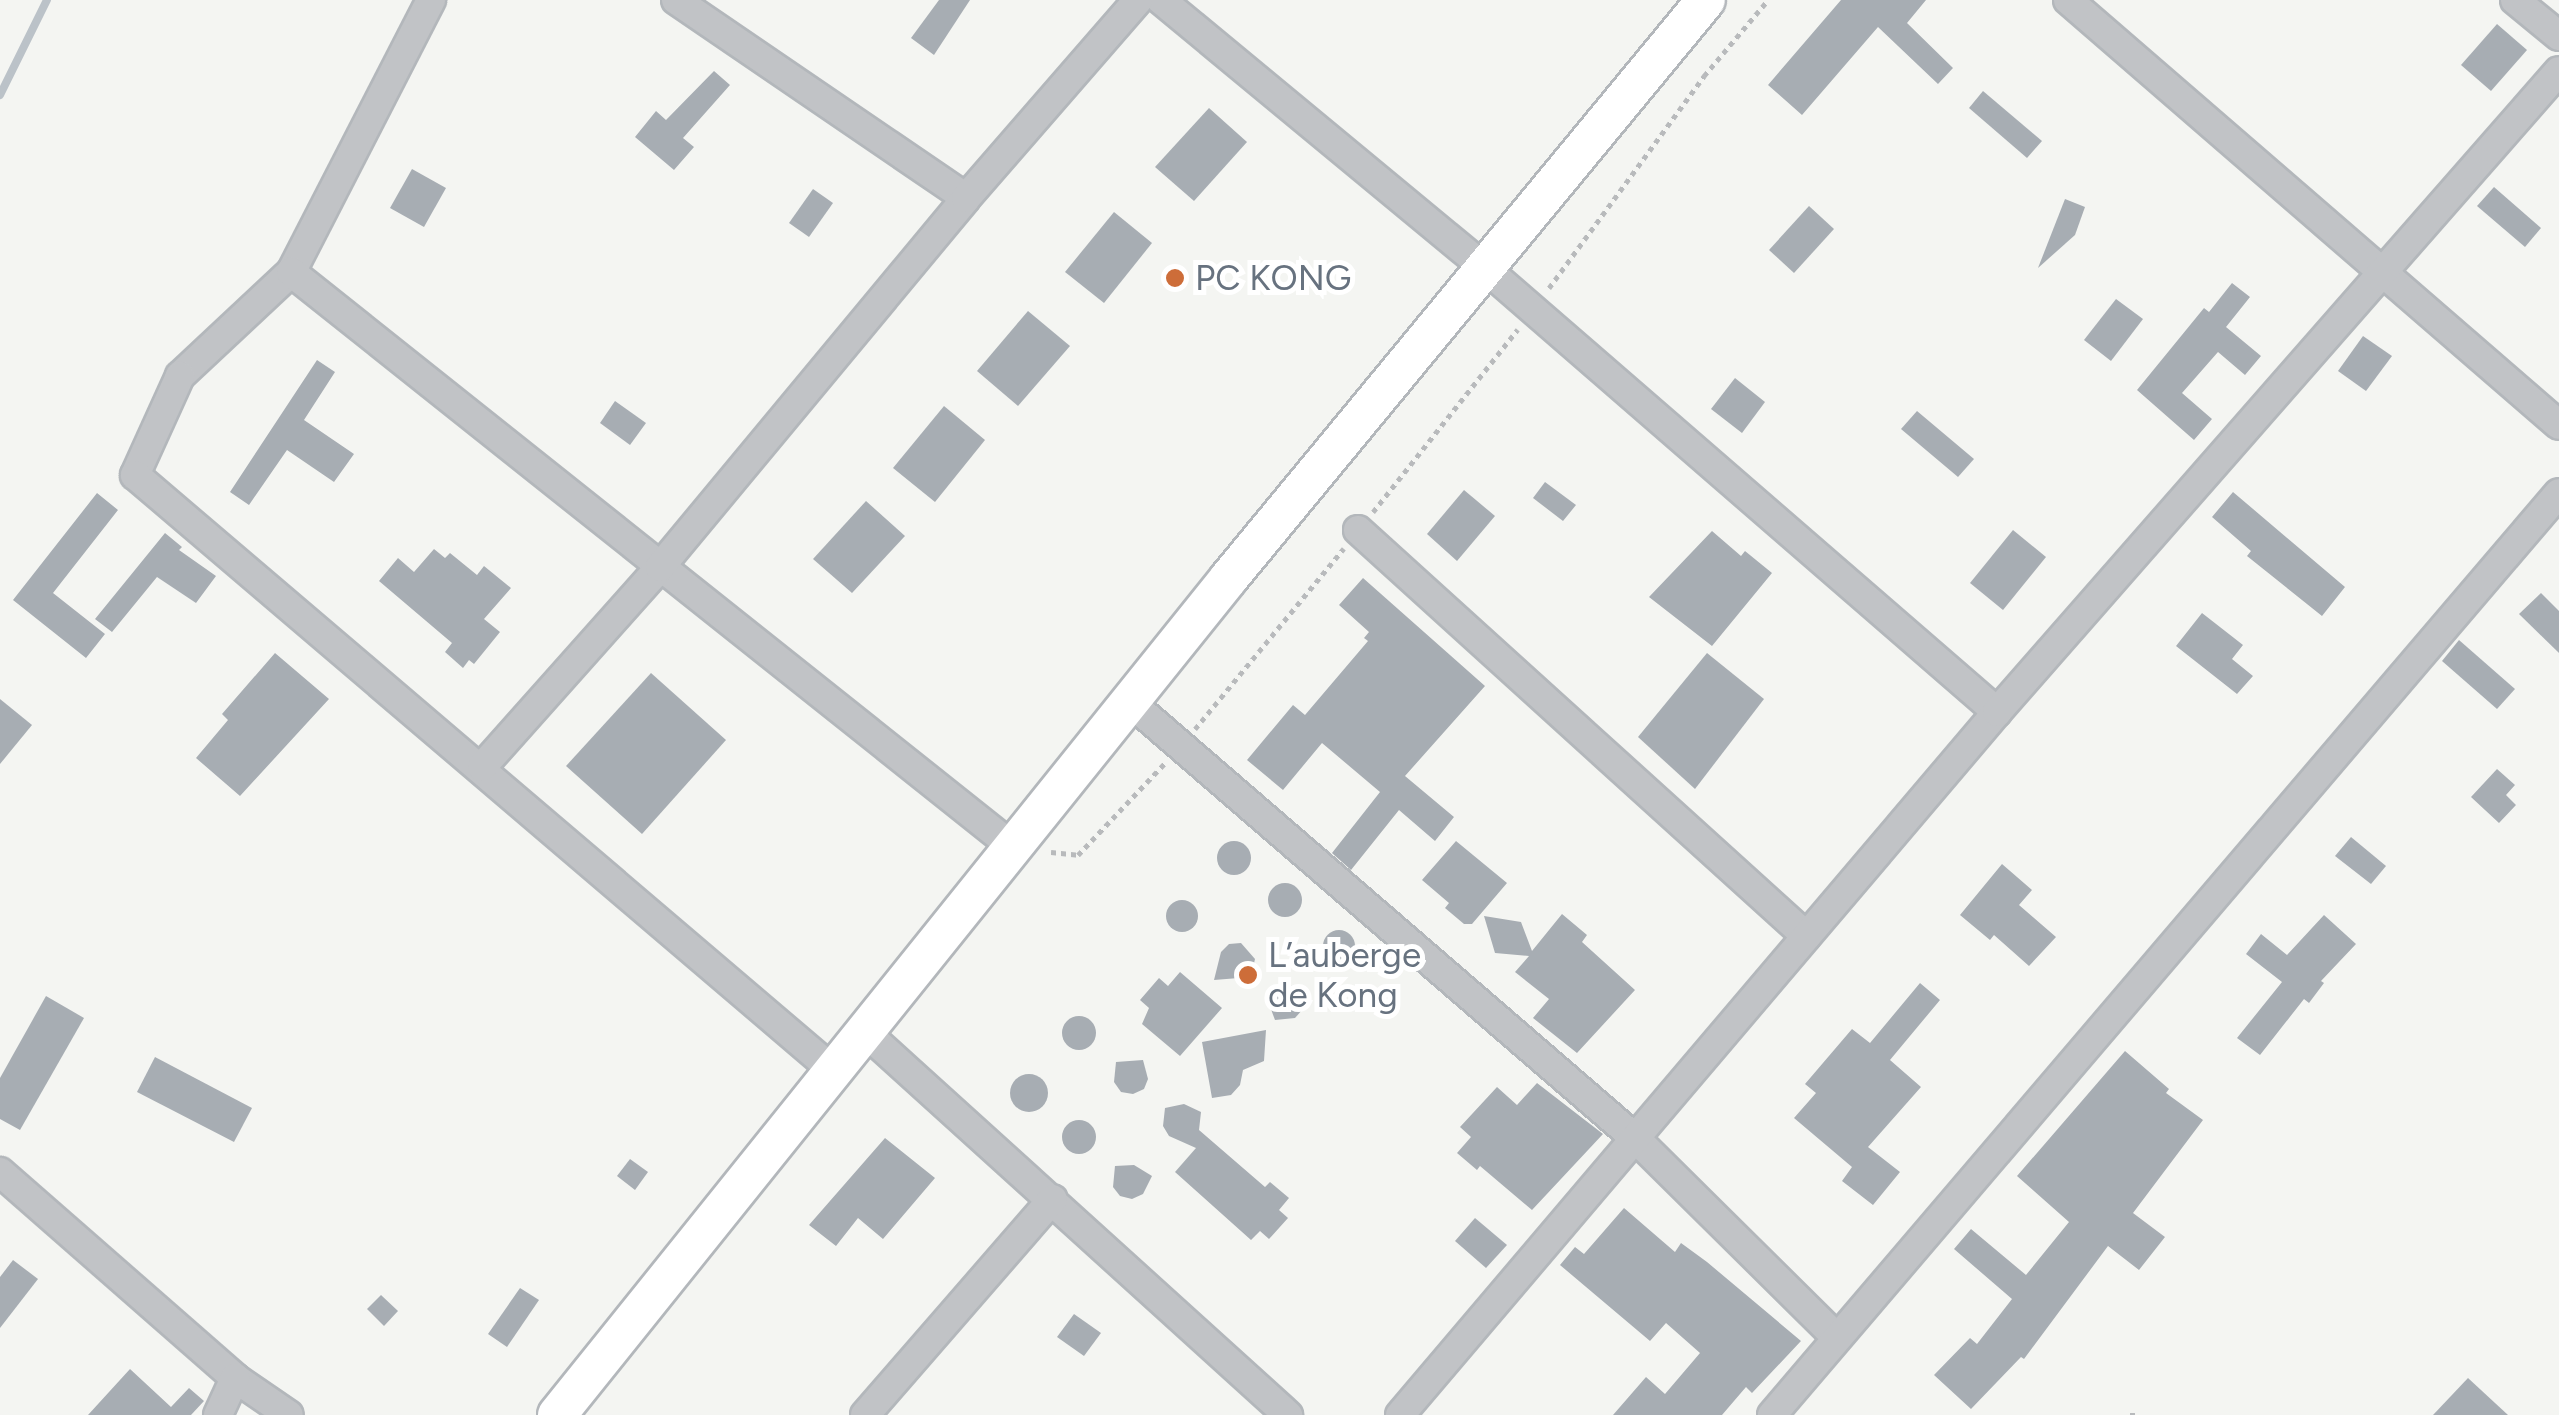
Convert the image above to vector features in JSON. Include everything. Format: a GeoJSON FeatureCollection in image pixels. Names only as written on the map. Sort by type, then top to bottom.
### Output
{"type":"FeatureCollection","features":[{"type":"Feature","properties":{"kind":"main road"},"geometry":{"type":"LineString","coordinates":[[557,1415],[1130,702],[1706,0]]}},
{"type":"Feature","properties":{"kind":"street"},"geometry":{"type":"LineString","coordinates":[[431,0],[291,272],[180,376],[135,474],[834,1071]]}},
{"type":"Feature","properties":{"kind":"street"},"geometry":{"type":"LineString","coordinates":[[676,0],[966,198]]}},
{"type":"Feature","properties":{"kind":"street"},"geometry":{"type":"LineString","coordinates":[[482,767],[660,567],[966,198],[1138,0]]}},
{"type":"Feature","properties":{"kind":"street"},"geometry":{"type":"LineString","coordinates":[[1161,0],[1485,268],[1997,712]]}},
{"type":"Feature","properties":{"kind":"street"},"geometry":{"type":"LineString","coordinates":[[2068,0],[2559,425]]}},
{"type":"Feature","properties":{"kind":"street"},"geometry":{"type":"LineString","coordinates":[[2515,0],[2559,36]]}},
{"type":"Feature","properties":{"kind":"street"},"geometry":{"type":"LineString","coordinates":[[1400,1415],[1997,712],[2559,71]]}},
{"type":"Feature","properties":{"kind":"street"},"geometry":{"type":"LineString","coordinates":[[291,272],[1014,847]]}},
{"type":"Feature","properties":{"kind":"street"},"geometry":{"type":"LineString","coordinates":[[1772,1415],[2559,493]]}},
{"type":"Feature","properties":{"kind":"street"},"geometry":{"type":"LineString","coordinates":[[1358,530],[1806,936]]}},
{"type":"Feature","properties":{"kind":"street"},"geometry":{"type":"LineString","coordinates":[[1130,702],[1635,1138],[1838,1338]]}},
{"type":"Feature","properties":{"kind":"street"},"geometry":{"type":"LineString","coordinates":[[865,1032],[1288,1415]]}},
{"type":"Feature","properties":{"kind":"street"},"geometry":{"type":"LineString","coordinates":[[0,1172],[235,1378],[289,1415]]}},
{"type":"Feature","properties":{"kind":"street"},"geometry":{"type":"LineString","coordinates":[[865,1415],[1052,1199]]}},
{"type":"Feature","properties":{"kind":"street"},"geometry":{"type":"LineString","coordinates":[[218,1415],[235,1378]]}},
{"type":"Feature","properties":{"kind":"path"},"geometry":{"type":"LineString","coordinates":[[1014,847],[1078,855],[1181,746],[1534,310],[1704,76],[1768,0]]}},
{"type":"Feature","properties":{"kind":"building"},"geometry":{"type":"Polygon","coordinates":[[[939,0],[970,0],[934,55],[911,38],[939,0]]]}},
{"type":"Feature","properties":{"kind":"building"},"geometry":{"type":"Polygon","coordinates":[[[1841,0],[1926,0],[1907,23],[1953,68],[1938,84],[1878,27],[1802,115],[1768,85],[1841,0]]]}},
{"type":"Feature","properties":{"kind":"building"},"geometry":{"type":"Polygon","coordinates":[[[2497,24],[2527,50],[2491,91],[2461,65],[2497,24]]]}},
{"type":"Feature","properties":{"kind":"building"},"geometry":{"type":"Polygon","coordinates":[[[714,71],[730,85],[683,138],[694,147],[674,170],[635,137],[656,111],[666,120],[714,71]]]}},
{"type":"Feature","properties":{"kind":"building"},"geometry":{"type":"Polygon","coordinates":[[[1983,91],[2042,141],[2027,158],[1969,108],[1983,91]]]}},
{"type":"Feature","properties":{"kind":"building"},"geometry":{"type":"Polygon","coordinates":[[[1209,108],[1247,142],[1194,201],[1155,167],[1209,108]]]}},
{"type":"Feature","properties":{"kind":"building"},"geometry":{"type":"Polygon","coordinates":[[[412,169],[446,188],[424,227],[390,208],[412,169]]]}},
{"type":"Feature","properties":{"kind":"building"},"geometry":{"type":"Polygon","coordinates":[[[2494,187],[2541,228],[2525,247],[2477,206],[2494,187]]]}},
{"type":"Feature","properties":{"kind":"building"},"geometry":{"type":"Polygon","coordinates":[[[813,189],[833,203],[809,237],[789,223],[813,189]]]}},
{"type":"Feature","properties":{"kind":"building"},"geometry":{"type":"Polygon","coordinates":[[[2065,199],[2085,207],[2075,235],[2038,268],[2065,199]]]}},
{"type":"Feature","properties":{"kind":"building"},"geometry":{"type":"Polygon","coordinates":[[[1809,206],[1834,229],[1794,273],[1769,250],[1809,206]]]}},
{"type":"Feature","properties":{"kind":"building"},"geometry":{"type":"Polygon","coordinates":[[[1114,212],[1152,243],[1104,303],[1065,272],[1114,212]]]}},
{"type":"Feature","properties":{"kind":"building"},"geometry":{"type":"Polygon","coordinates":[[[2232,283],[2250,297],[2226,327],[2261,356],[2245,375],[2218,352],[2182,393],[2212,419],[2194,440],[2137,390],[2204,308],[2209,312],[2232,283]]]}},
{"type":"Feature","properties":{"kind":"building"},"geometry":{"type":"Polygon","coordinates":[[[2116,299],[2143,319],[2111,361],[2084,340],[2116,299]]]}},
{"type":"Feature","properties":{"kind":"building"},"geometry":{"type":"Polygon","coordinates":[[[1028,311],[1070,346],[1018,406],[977,371],[1028,311]]]}},
{"type":"Feature","properties":{"kind":"building"},"geometry":{"type":"Polygon","coordinates":[[[2363,336],[2392,356],[2366,391],[2338,371],[2363,336]]]}},
{"type":"Feature","properties":{"kind":"building"},"geometry":{"type":"Polygon","coordinates":[[[317,360],[335,372],[304,420],[354,454],[334,482],[287,450],[249,505],[230,492],[317,360]]]}},
{"type":"Feature","properties":{"kind":"building"},"geometry":{"type":"Polygon","coordinates":[[[1735,378],[1765,402],[1742,433],[1711,409],[1735,378]]]}},
{"type":"Feature","properties":{"kind":"building"},"geometry":{"type":"Polygon","coordinates":[[[615,401],[646,423],[630,445],[600,423],[615,401]]]}},
{"type":"Feature","properties":{"kind":"building"},"geometry":{"type":"Polygon","coordinates":[[[944,406],[985,440],[935,502],[893,468],[944,406]]]}},
{"type":"Feature","properties":{"kind":"building"},"geometry":{"type":"Polygon","coordinates":[[[1917,411],[1974,459],[1958,477],[1901,429],[1917,411]]]}},
{"type":"Feature","properties":{"kind":"building"},"geometry":{"type":"Polygon","coordinates":[[[1545,482],[1576,505],[1563,521],[1533,498],[1545,482]]]}},
{"type":"Feature","properties":{"kind":"building"},"geometry":{"type":"Polygon","coordinates":[[[1464,490],[1495,516],[1457,561],[1427,534],[1464,490]]]}},
{"type":"Feature","properties":{"kind":"building"},"geometry":{"type":"Polygon","coordinates":[[[2233,492],[2345,587],[2322,616],[2247,556],[2251,551],[2212,517],[2233,492]]]}},
{"type":"Feature","properties":{"kind":"building"},"geometry":{"type":"Polygon","coordinates":[[[97,493],[118,510],[53,593],[105,634],[86,658],[13,600],[97,493]]]}},
{"type":"Feature","properties":{"kind":"building"},"geometry":{"type":"Polygon","coordinates":[[[866,501],[905,536],[852,593],[813,559],[866,501]]]}},
{"type":"Feature","properties":{"kind":"building"},"geometry":{"type":"Polygon","coordinates":[[[2013,530],[2046,557],[2003,610],[1970,583],[2013,530]]]}},
{"type":"Feature","properties":{"kind":"building"},"geometry":{"type":"Polygon","coordinates":[[[1712,531],[1741,556],[1745,551],[1772,573],[1712,646],[1649,597],[1712,531]]]}},
{"type":"Feature","properties":{"kind":"building"},"geometry":{"type":"Polygon","coordinates":[[[165,533],[182,547],[179,550],[216,576],[196,603],[157,577],[112,632],[95,619],[165,533]]]}},
{"type":"Feature","properties":{"kind":"building"},"geometry":{"type":"Polygon","coordinates":[[[434,549],[445,558],[450,553],[477,575],[484,566],[511,588],[484,619],[500,632],[474,664],[469,660],[463,668],[445,652],[452,643],[379,581],[398,558],[414,572],[434,549]]]}},
{"type":"Feature","properties":{"kind":"building"},"geometry":{"type":"Polygon","coordinates":[[[1363,578],[1485,686],[1405,776],[1454,817],[1435,841],[1399,810],[1351,870],[1332,853],[1380,792],[1322,743],[1283,790],[1247,760],[1293,705],[1305,715],[1368,641],[1364,638],[1369,632],[1339,605],[1363,578]]]}},
{"type":"Feature","properties":{"kind":"building"},"geometry":{"type":"Polygon","coordinates":[[[2541,593],[2559,611],[2559,653],[2519,614],[2541,593]]]}},
{"type":"Feature","properties":{"kind":"building"},"geometry":{"type":"Polygon","coordinates":[[[2202,613],[2243,645],[2232,659],[2253,676],[2237,694],[2176,646],[2202,613]]]}},
{"type":"Feature","properties":{"kind":"building"},"geometry":{"type":"Polygon","coordinates":[[[2459,640],[2515,689],[2497,709],[2442,661],[2459,640]]]}},
{"type":"Feature","properties":{"kind":"building"},"geometry":{"type":"Polygon","coordinates":[[[275,653],[329,699],[240,796],[196,758],[228,720],[222,714],[275,653]]]}},
{"type":"Feature","properties":{"kind":"building"},"geometry":{"type":"Polygon","coordinates":[[[1707,653],[1764,699],[1695,789],[1638,737],[1707,653]]]}},
{"type":"Feature","properties":{"kind":"building"},"geometry":{"type":"Polygon","coordinates":[[[651,673],[726,740],[642,834],[566,766],[651,673]]]}},
{"type":"Feature","properties":{"kind":"building"},"geometry":{"type":"Polygon","coordinates":[[[0,699],[32,725],[0,764],[0,699]]]}},
{"type":"Feature","properties":{"kind":"building"},"geometry":{"type":"Polygon","coordinates":[[[2497,769],[2515,785],[2506,795],[2516,805],[2499,823],[2471,797],[2497,769]]]}},
{"type":"Feature","properties":{"kind":"building"},"geometry":{"type":"Polygon","coordinates":[[[2351,837],[2386,866],[2371,884],[2335,856],[2351,837]]]}},
{"type":"Feature","properties":{"kind":"building"},"geometry":{"type":"Polygon","coordinates":[[[1234,841],[1246,846],[1251,858],[1246,870],[1234,875],[1222,870],[1217,858],[1222,846],[1234,841]]]}},
{"type":"Feature","properties":{"kind":"building"},"geometry":{"type":"Polygon","coordinates":[[[1456,841],[1507,883],[1472,924],[1464,924],[1445,908],[1449,903],[1422,880],[1456,841]]]}},
{"type":"Feature","properties":{"kind":"building"},"geometry":{"type":"Polygon","coordinates":[[[2002,864],[2032,890],[2019,905],[2056,937],[2029,966],[1994,935],[1990,940],[1960,915],[2002,864]]]}},
{"type":"Feature","properties":{"kind":"building"},"geometry":{"type":"Polygon","coordinates":[[[1285,883],[1297,888],[1302,900],[1297,912],[1285,917],[1273,912],[1268,900],[1273,888],[1285,883]]]}},
{"type":"Feature","properties":{"kind":"building"},"geometry":{"type":"Polygon","coordinates":[[[1182,900],[1193,905],[1198,916],[1193,927],[1182,932],[1171,927],[1166,916],[1171,905],[1182,900]]]}},
{"type":"Feature","properties":{"kind":"building"},"geometry":{"type":"Polygon","coordinates":[[[1562,914],[1587,935],[1582,942],[1635,990],[1577,1053],[1533,1018],[1549,999],[1515,972],[1529,956],[1495,953],[1484,916],[1521,922],[1532,951],[1562,914]]]}},
{"type":"Feature","properties":{"kind":"building"},"geometry":{"type":"Polygon","coordinates":[[[2324,915],[2356,944],[2321,981],[2324,983],[2309,1003],[2304,999],[2260,1055],[2237,1038],[2282,982],[2246,954],[2261,934],[2287,955],[2324,915]]]}},
{"type":"Feature","properties":{"kind":"building"},"geometry":{"type":"Polygon","coordinates":[[[1339,930],[1351,934],[1355,946],[1351,958],[1339,962],[1327,958],[1323,946],[1327,934],[1339,930]]]}},
{"type":"Feature","properties":{"kind":"building"},"geometry":{"type":"Polygon","coordinates":[[[1241,943],[1255,959],[1251,977],[1214,980],[1221,952],[1229,944],[1241,943]]]}},
{"type":"Feature","properties":{"kind":"building"},"geometry":{"type":"Polygon","coordinates":[[[1180,972],[1222,1008],[1180,1056],[1142,1024],[1149,1008],[1140,1000],[1159,978],[1168,986],[1180,972]]]}},
{"type":"Feature","properties":{"kind":"building"},"geometry":{"type":"Polygon","coordinates":[[[1920,983],[1940,1000],[1890,1060],[1921,1087],[1868,1147],[1900,1172],[1873,1205],[1842,1181],[1852,1167],[1794,1118],[1816,1093],[1805,1084],[1852,1029],[1870,1043],[1920,983]]]}},
{"type":"Feature","properties":{"kind":"building"},"geometry":{"type":"Polygon","coordinates":[[[1284,984],[1296,987],[1304,997],[1303,1009],[1295,1018],[1275,1020],[1268,1001],[1273,990],[1284,984]]]}},
{"type":"Feature","properties":{"kind":"building"},"geometry":{"type":"Polygon","coordinates":[[[46,996],[84,1018],[20,1130],[0,1119],[0,1078],[46,996]]]}},
{"type":"Feature","properties":{"kind":"building"},"geometry":{"type":"Polygon","coordinates":[[[1079,1016],[1091,1021],[1096,1033],[1091,1045],[1079,1050],[1067,1045],[1062,1033],[1067,1021],[1079,1016]]]}},
{"type":"Feature","properties":{"kind":"building"},"geometry":{"type":"Polygon","coordinates":[[[1266,1030],[1264,1061],[1243,1070],[1240,1085],[1231,1095],[1212,1098],[1202,1042],[1266,1030]]]}},
{"type":"Feature","properties":{"kind":"building"},"geometry":{"type":"Polygon","coordinates":[[[2125,1051],[2169,1089],[2166,1093],[2203,1120],[2133,1213],[2165,1237],[2139,1270],[2108,1246],[2024,1359],[2021,1357],[1971,1409],[1934,1375],[1970,1338],[1977,1344],[2012,1299],[1954,1249],[1971,1229],[2026,1275],[2069,1222],[2017,1176],[2125,1051]]]}},
{"type":"Feature","properties":{"kind":"building"},"geometry":{"type":"Polygon","coordinates":[[[155,1057],[252,1108],[234,1142],[137,1092],[155,1057]]]}},
{"type":"Feature","properties":{"kind":"building"},"geometry":{"type":"Polygon","coordinates":[[[1143,1060],[1148,1079],[1144,1089],[1133,1094],[1121,1092],[1114,1082],[1116,1062],[1143,1060]]]}},
{"type":"Feature","properties":{"kind":"building"},"geometry":{"type":"Polygon","coordinates":[[[1029,1074],[1042,1080],[1048,1093],[1042,1106],[1029,1112],[1016,1106],[1010,1093],[1016,1080],[1029,1074]]]}},
{"type":"Feature","properties":{"kind":"building"},"geometry":{"type":"Polygon","coordinates":[[[1537,1083],[1603,1134],[1532,1210],[1480,1166],[1477,1170],[1457,1153],[1471,1137],[1460,1127],[1497,1087],[1517,1105],[1537,1083]]]}},
{"type":"Feature","properties":{"kind":"building"},"geometry":{"type":"Polygon","coordinates":[[[1184,1104],[1201,1112],[1199,1130],[1265,1187],[1270,1182],[1289,1198],[1279,1210],[1288,1218],[1269,1239],[1260,1231],[1251,1240],[1175,1172],[1196,1148],[1169,1136],[1163,1126],[1165,1108],[1184,1104]]]}},
{"type":"Feature","properties":{"kind":"building"},"geometry":{"type":"Polygon","coordinates":[[[1079,1120],[1091,1125],[1096,1137],[1091,1149],[1079,1154],[1067,1149],[1062,1137],[1067,1125],[1079,1120]]]}},
{"type":"Feature","properties":{"kind":"building"},"geometry":{"type":"Polygon","coordinates":[[[885,1138],[935,1178],[883,1239],[858,1218],[836,1246],[809,1225],[885,1138]]]}},
{"type":"Feature","properties":{"kind":"building"},"geometry":{"type":"Polygon","coordinates":[[[630,1159],[648,1172],[635,1190],[617,1176],[630,1159]]]}},
{"type":"Feature","properties":{"kind":"building"},"geometry":{"type":"Polygon","coordinates":[[[1134,1165],[1152,1176],[1143,1194],[1132,1199],[1120,1196],[1113,1187],[1115,1166],[1134,1165]]]}},
{"type":"Feature","properties":{"kind":"building"},"geometry":{"type":"Polygon","coordinates":[[[1624,1208],[1675,1252],[1681,1243],[1707,1262],[1801,1341],[1752,1393],[1746,1387],[1722,1415],[1613,1415],[1646,1377],[1665,1394],[1700,1353],[1666,1323],[1650,1341],[1560,1265],[1575,1247],[1584,1254],[1624,1208]]]}},
{"type":"Feature","properties":{"kind":"building"},"geometry":{"type":"Polygon","coordinates":[[[1475,1218],[1507,1245],[1486,1268],[1455,1241],[1475,1218]]]}},
{"type":"Feature","properties":{"kind":"building"},"geometry":{"type":"Polygon","coordinates":[[[13,1260],[38,1279],[0,1328],[0,1277],[13,1260]]]}},
{"type":"Feature","properties":{"kind":"building"},"geometry":{"type":"Polygon","coordinates":[[[520,1288],[539,1300],[507,1347],[488,1334],[520,1288]]]}},
{"type":"Feature","properties":{"kind":"building"},"geometry":{"type":"Polygon","coordinates":[[[381,1295],[398,1311],[384,1326],[367,1309],[381,1295]]]}},
{"type":"Feature","properties":{"kind":"building"},"geometry":{"type":"Polygon","coordinates":[[[1074,1314],[1101,1333],[1084,1356],[1057,1337],[1074,1314]]]}},
{"type":"Feature","properties":{"kind":"building"},"geometry":{"type":"Polygon","coordinates":[[[130,1369],[171,1407],[189,1388],[204,1401],[191,1415],[88,1415],[130,1369]]]}},
{"type":"Feature","properties":{"kind":"building"},"geometry":{"type":"Polygon","coordinates":[[[2468,1378],[2508,1415],[2433,1415],[2468,1378]]]}},
{"type":"Feature","properties":{"kind":"waterway"},"geometry":{"type":"LineString","coordinates":[[0,95],[47,0]]}},
{"type":"Feature","properties":{"kind":"place","name":"PC KONG"},"geometry":{"type":"Point","coordinates":[1175,278]}},
{"type":"Feature","properties":{"kind":"place","name":"L’auberge de Kong"},"geometry":{"type":"Point","coordinates":[1248,975]}}]}
